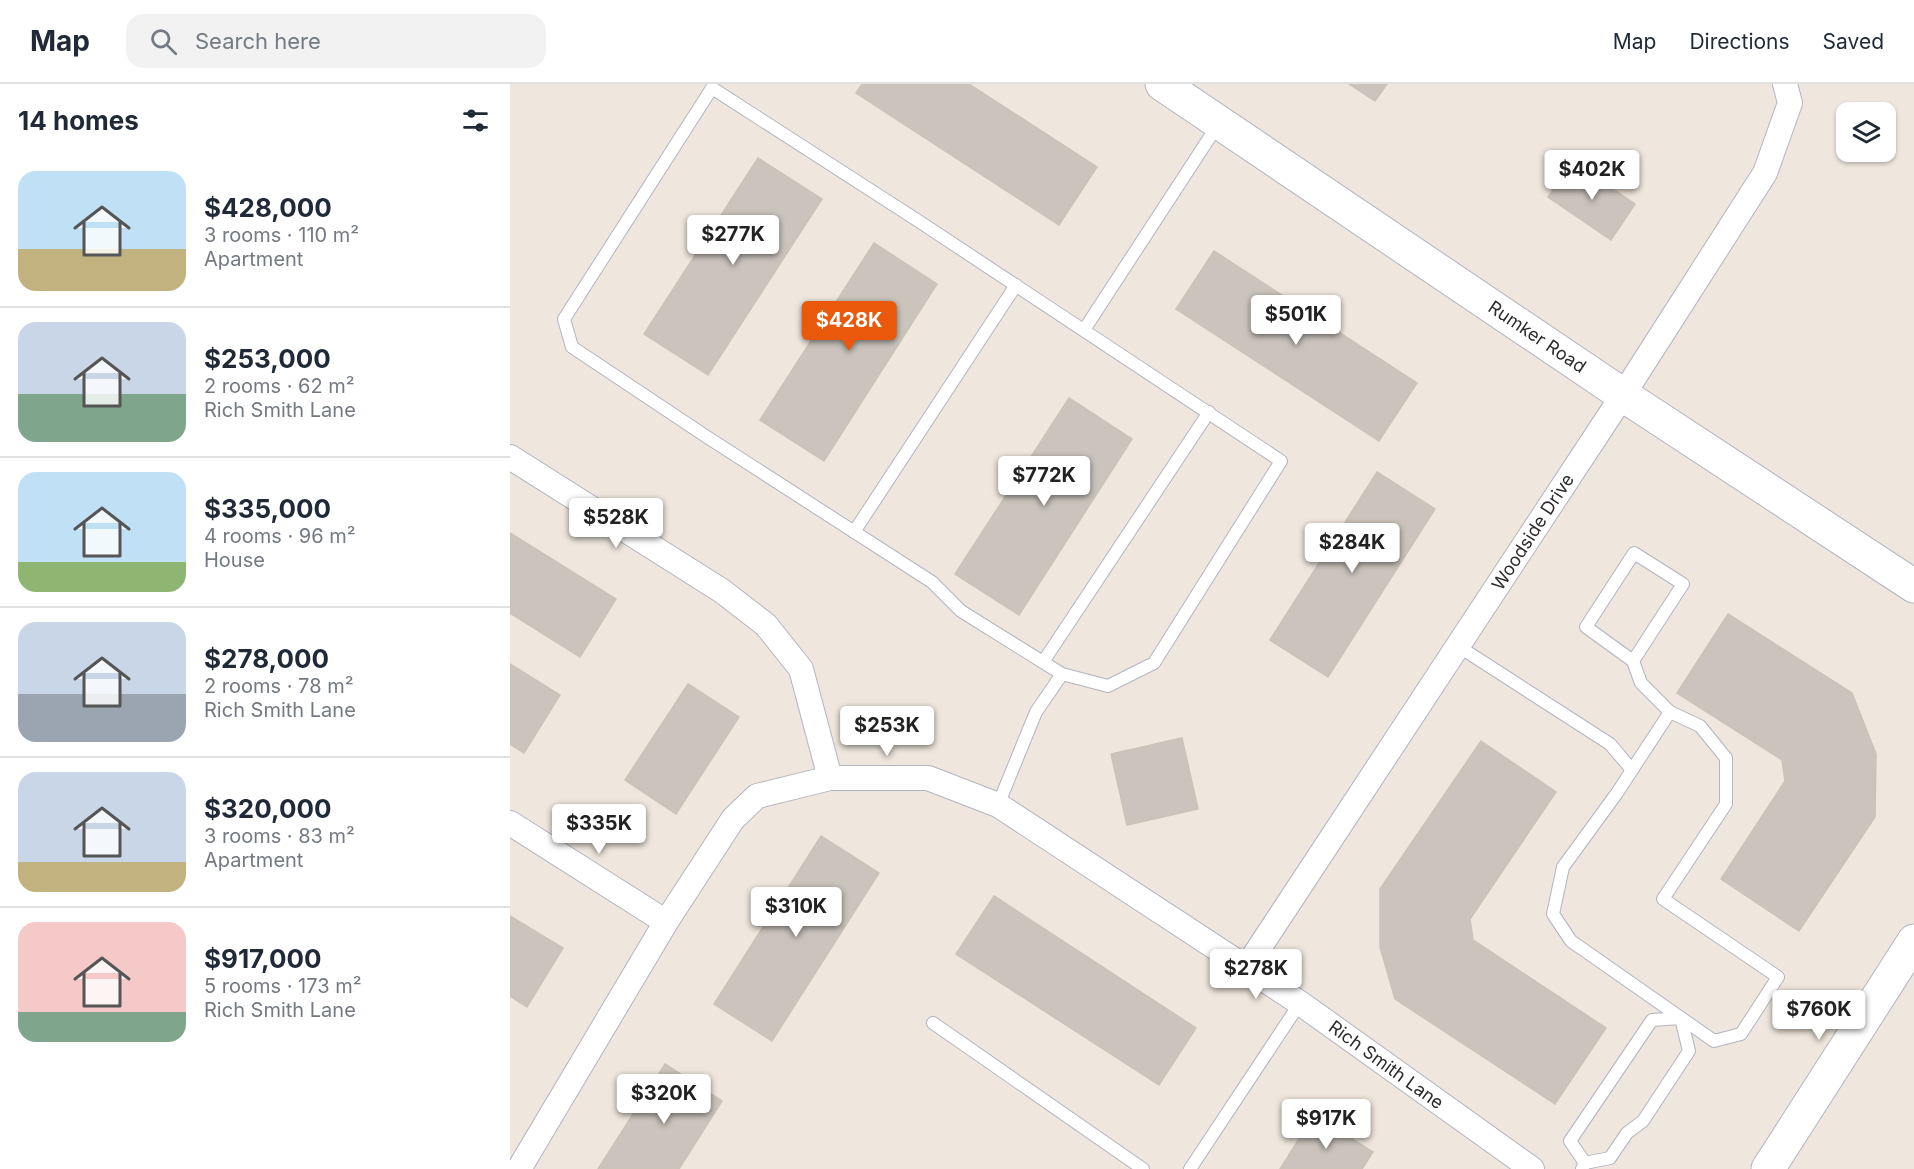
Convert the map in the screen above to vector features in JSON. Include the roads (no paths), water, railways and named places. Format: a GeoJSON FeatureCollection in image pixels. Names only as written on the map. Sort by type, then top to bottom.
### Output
{"type":"FeatureCollection","features":[{"type":"Feature","properties":{"kind":"street","name":"Rumker Road"},"geometry":{"type":"LineString","coordinates":[[1162,84],[1623,395],[1914,586]]}},
{"type":"Feature","properties":{"kind":"street","name":"Woodside Drive"},"geometry":{"type":"LineString","coordinates":[[1246,968],[1623,395],[1765,173],[1790,103],[1785,84]]}},
{"type":"Feature","properties":{"kind":"street"},"geometry":{"type":"LineString","coordinates":[[510,457],[722,591],[766,625],[801,669],[830,778]]}},
{"type":"Feature","properties":{"kind":"street","name":"Rich Smith Lane"},"geometry":{"type":"LineString","coordinates":[[519,1169],[666,922],[733,819],[757,796],[830,778],[928,778],[998,805],[1300,1003],[1532,1169]]}},
{"type":"Feature","properties":{"kind":"street"},"geometry":{"type":"LineString","coordinates":[[510,823],[666,922]]}},
{"type":"Feature","properties":{"kind":"street"},"geometry":{"type":"LineString","coordinates":[[1768,1169],[1914,940]]}},
{"type":"Feature","properties":{"kind":"lane"},"geometry":{"type":"LineString","coordinates":[[712,88],[1084,330],[1281,461],[1154,663],[1108,686],[1062,674],[961,611],[932,582],[572,347],[564,319],[712,88]]}},
{"type":"Feature","properties":{"kind":"lane"},"geometry":{"type":"LineString","coordinates":[[1084,330],[1219,123]]}},
{"type":"Feature","properties":{"kind":"lane"},"geometry":{"type":"LineString","coordinates":[[854,532],[1016,285]]}},
{"type":"Feature","properties":{"kind":"lane"},"geometry":{"type":"LineString","coordinates":[[1043,662],[1209,412]]}},
{"type":"Feature","properties":{"kind":"lane"},"geometry":{"type":"LineString","coordinates":[[1633,661],[1683,584],[1634,553],[1586,627],[1633,661],[1641,683],[1670,712],[1700,726],[1726,759],[1726,804],[1663,899],[1778,976],[1741,1034],[1714,1041],[1571,941],[1553,914],[1563,867],[1617,793],[1670,712]]}},
{"type":"Feature","properties":{"kind":"lane"},"geometry":{"type":"LineString","coordinates":[[1458,646],[1610,744],[1632,770]]}},
{"type":"Feature","properties":{"kind":"lane"},"geometry":{"type":"LineString","coordinates":[[998,805],[1036,712],[1062,674]]}},
{"type":"Feature","properties":{"kind":"lane"},"geometry":{"type":"LineString","coordinates":[[1190,1169],[1300,1003]]}},
{"type":"Feature","properties":{"kind":"lane"},"geometry":{"type":"LineString","coordinates":[[1681,1018],[1689,1052],[1643,1121],[1627,1133],[1610,1158],[1584,1166],[1570,1141],[1652,1020],[1681,1018]]}},
{"type":"Feature","properties":{"kind":"lane"},"geometry":{"type":"LineString","coordinates":[[933,1023],[1143,1169]]}}]}
